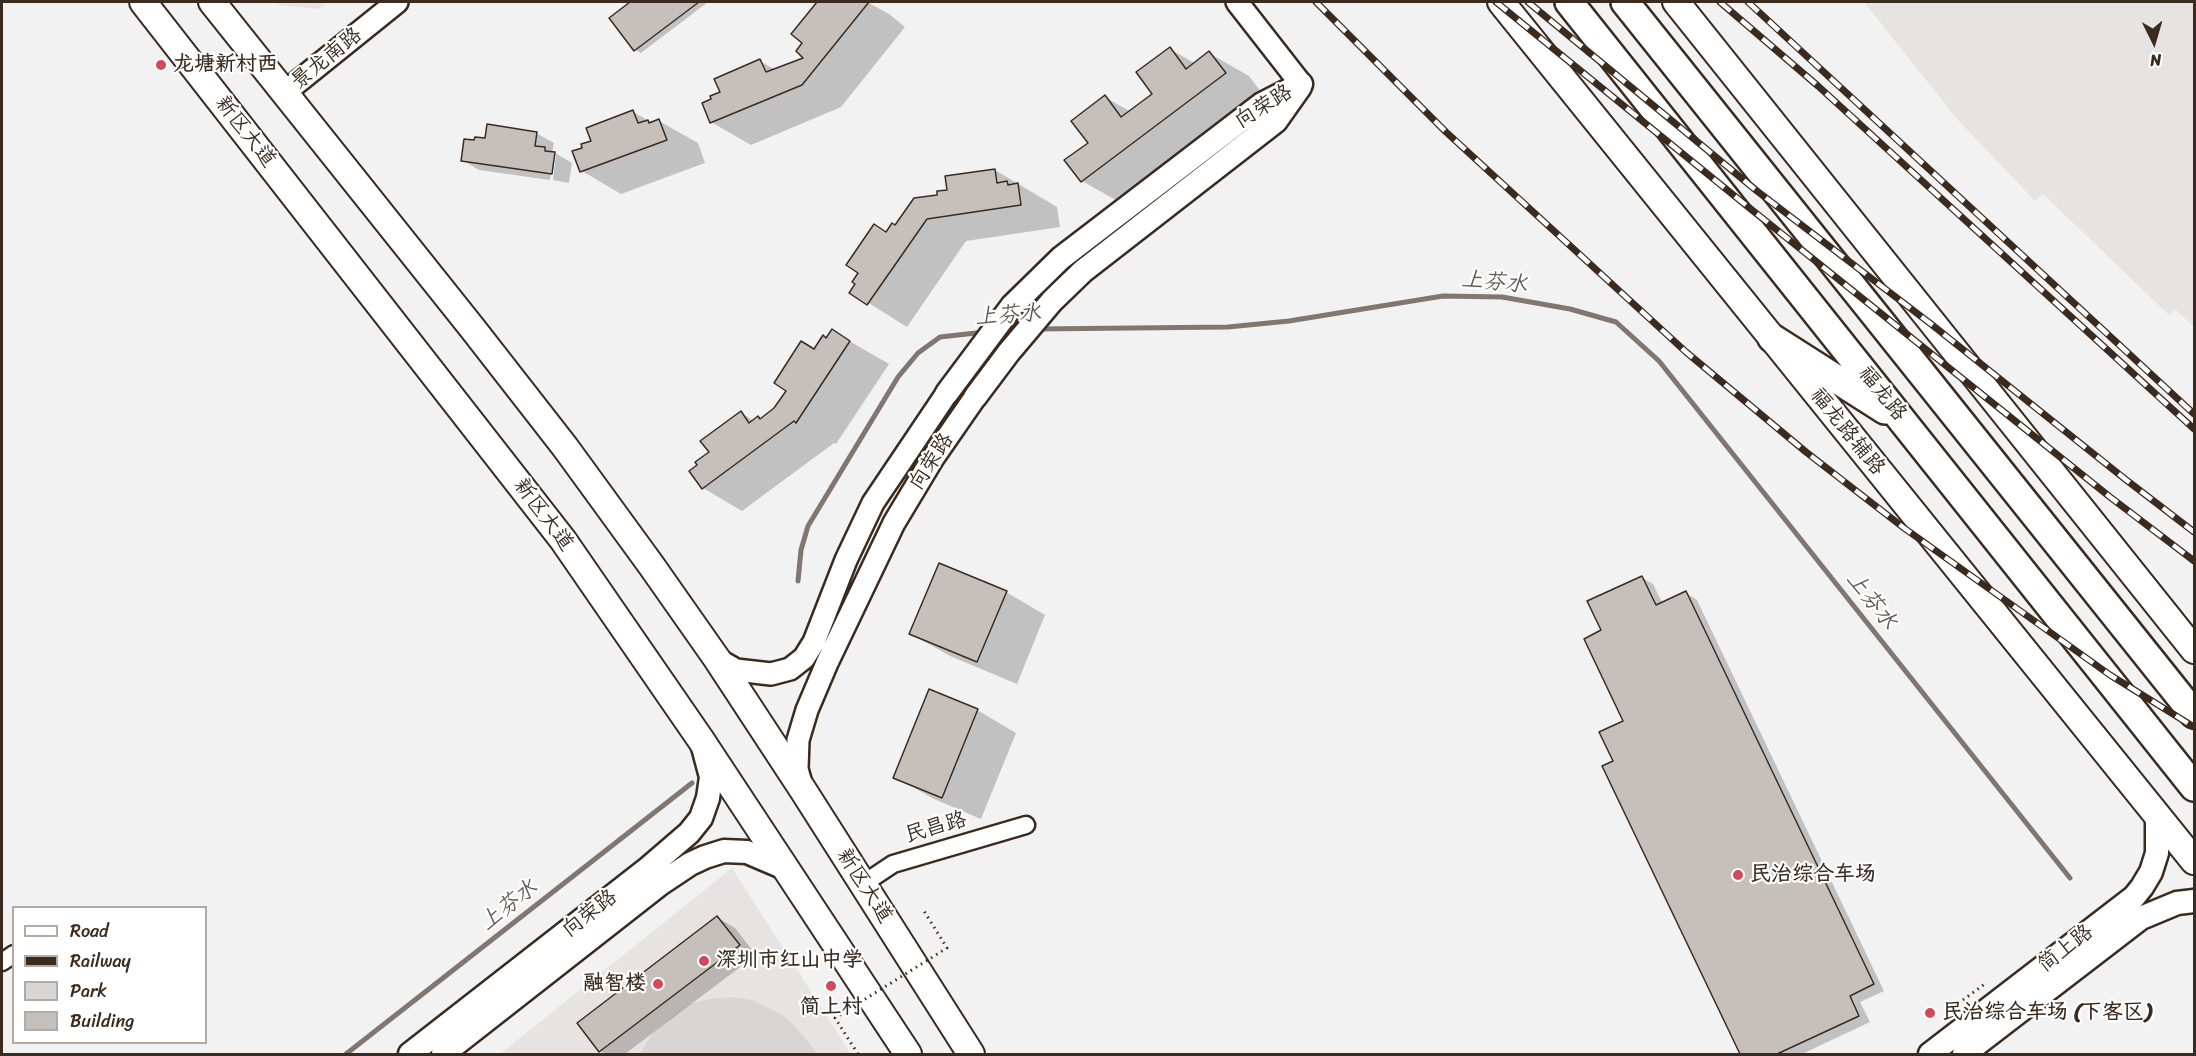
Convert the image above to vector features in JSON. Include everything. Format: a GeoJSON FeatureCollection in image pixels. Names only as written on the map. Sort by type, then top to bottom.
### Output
{"type":"FeatureCollection","features":[{"type":"Feature","properties":{"kind":"highway","name":"福龙路"},"geometry":{"type":"LineString","coordinates":[[1569,2],[2194,787]]}},
{"type":"Feature","properties":{"kind":"highway","name":"福龙路"},"geometry":{"type":"LineString","coordinates":[[1625,2],[2194,714]]}},
{"type":"Feature","properties":{"kind":"highway"},"geometry":{"type":"LineString","coordinates":[[1772,338],[1904,423]]}},
{"type":"Feature","properties":{"kind":"main road","name":"新区大道"},"geometry":{"type":"LineString","coordinates":[[143,2],[515,477],[582,568],[701,740],[908,1054]]}},
{"type":"Feature","properties":{"kind":"main road","name":"新区大道"},"geometry":{"type":"LineString","coordinates":[[212,2],[466,320],[565,447],[651,565],[717,659],[971,1054]]}},
{"type":"Feature","properties":{"kind":"main road","name":"福龙路辅路"},"geometry":{"type":"LineString","coordinates":[[1501,2],[2194,861]]}},
{"type":"Feature","properties":{"kind":"main road"},"geometry":{"type":"LineString","coordinates":[[1676,2],[2194,650]]}},
{"type":"Feature","properties":{"kind":"main road","name":"向荣路"},"geometry":{"type":"LineString","coordinates":[[976,396],[1052,301],[1107,252],[1276,121],[1301,84]]}},
{"type":"Feature","properties":{"kind":"main road","name":"向荣路"},"geometry":{"type":"LineString","coordinates":[[947,393],[1012,306],[1061,258],[1262,104],[1301,84]]}},
{"type":"Feature","properties":{"kind":"main road","name":"向荣路"},"geometry":{"type":"LineString","coordinates":[[410,1054],[654,864],[689,833],[701,818],[708,798],[711,777],[701,740]]}},
{"type":"Feature","properties":{"kind":"main road","name":"简上路"},"geometry":{"type":"LineString","coordinates":[[1930,1054],[2134,897],[2151,872],[2157,853],[2157,816]]}},
{"type":"Feature","properties":{"kind":"main road","name":"向荣路"},"geometry":{"type":"LineString","coordinates":[[443,1054],[660,884],[698,861],[724,851],[747,852],[787,869]]}},
{"type":"Feature","properties":{"kind":"main road","name":"简上路"},"geometry":{"type":"LineString","coordinates":[[1964,1054],[2141,918],[2176,903],[2194,901]]}},
{"type":"Feature","properties":{"kind":"street","name":"景龙南路"},"geometry":{"type":"LineString","coordinates":[[284,93],[397,2]]}},
{"type":"Feature","properties":{"kind":"street"},"geometry":{"type":"LineString","coordinates":[[1236,2],[1301,84]]}},
{"type":"Feature","properties":{"kind":"street","name":"向荣路"},"geometry":{"type":"LineString","coordinates":[[717,659],[736,670],[771,674],[790,669],[804,658],[814,642],[846,560],[873,503],[947,393]]}},
{"type":"Feature","properties":{"kind":"street","name":"向荣路"},"geometry":{"type":"LineString","coordinates":[[802,790],[797,769],[798,740],[807,710],[827,663],[894,524],[933,458],[976,396]]}},
{"type":"Feature","properties":{"kind":"street","name":"民昌路"},"geometry":{"type":"LineString","coordinates":[[863,884],[893,864],[1026,825]]}},
{"type":"Feature","properties":{"kind":"path"},"geometry":{"type":"LineString","coordinates":[[858,1054],[835,1018],[947,948],[924,911]]}},
{"type":"Feature","properties":{"kind":"path"},"geometry":{"type":"LineString","coordinates":[[1963,1000],[1992,979]]}},
{"type":"Feature","properties":{"kind":"shaded area"},"geometry":{"type":"Polygon","coordinates":[[[276,2],[327,2],[318,9],[279,5],[276,2]]]}},
{"type":"Feature","properties":{"kind":"shaded area"},"geometry":{"type":"Polygon","coordinates":[[[1864,2],[2194,2],[2194,327],[2175,309],[2169,315],[2043,194],[2035,201],[1957,119],[1864,2]]]}},
{"type":"Feature","properties":{"kind":"shaded area","name":"深圳市红山中学"},"geometry":{"type":"Polygon","coordinates":[[[732,868],[851,1054],[500,1054],[732,868]]]}},
{"type":"Feature","properties":{"kind":"green space"},"geometry":{"type":"Polygon","coordinates":[[[734,997],[752,1000],[781,1014],[794,1025],[818,1054],[640,1054],[652,1034],[692,1003],[734,997]]]}},
{"type":"Feature","properties":{"kind":"building"},"geometry":{"type":"Polygon","coordinates":[[[630,2],[699,2],[634,51],[609,18],[630,2]]]}},
{"type":"Feature","properties":{"kind":"building"},"geometry":{"type":"Polygon","coordinates":[[[817,2],[869,2],[802,85],[710,123],[702,103],[711,99],[710,96],[720,92],[714,79],[760,59],[766,72],[803,58],[796,51],[802,43],[791,34],[817,2]]]}},
{"type":"Feature","properties":{"kind":"building"},"geometry":{"type":"Polygon","coordinates":[[[1170,47],[1186,69],[1209,51],[1226,73],[1081,182],[1064,160],[1088,143],[1071,121],[1105,95],[1121,117],[1152,94],[1136,72],[1170,47]]]}},
{"type":"Feature","properties":{"kind":"building"},"geometry":{"type":"Polygon","coordinates":[[[633,110],[638,123],[648,120],[649,123],[659,119],[667,140],[580,172],[572,151],[582,148],[581,144],[591,141],[586,128],[633,110]]]}},
{"type":"Feature","properties":{"kind":"building"},"geometry":{"type":"Polygon","coordinates":[[[487,124],[537,132],[535,146],[545,147],[545,151],[555,152],[552,174],[461,161],[464,139],[485,138],[487,124]]]}},
{"type":"Feature","properties":{"kind":"building"},"geometry":{"type":"Polygon","coordinates":[[[995,169],[997,183],[1007,181],[1008,185],[1018,183],[1021,205],[927,219],[867,305],[849,293],[858,273],[846,265],[874,224],[886,232],[892,223],[895,225],[914,198],[937,195],[937,191],[947,190],[945,176],[995,169]]]}},
{"type":"Feature","properties":{"kind":"building"},"geometry":{"type":"Polygon","coordinates":[[[832,329],[850,341],[796,423],[794,421],[702,489],[689,471],[697,465],[695,462],[709,452],[700,441],[741,411],[749,423],[758,416],[760,419],[774,408],[786,391],[774,383],[801,341],[814,349],[823,335],[826,338],[832,329]]]}},
{"type":"Feature","properties":{"kind":"building"},"geometry":{"type":"Polygon","coordinates":[[[939,563],[1007,591],[977,662],[909,634],[939,563]]]}},
{"type":"Feature","properties":{"kind":"building","name":"民治综合车场"},"geometry":{"type":"Polygon","coordinates":[[[1642,576],[1656,605],[1686,591],[1874,984],[1850,996],[1859,1016],[1777,1054],[1740,1054],[1602,766],[1613,761],[1599,732],[1623,721],[1584,639],[1601,630],[1587,601],[1642,576]]]}},
{"type":"Feature","properties":{"kind":"building"},"geometry":{"type":"Polygon","coordinates":[[[929,689],[978,709],[942,798],[893,778],[929,689]]]}},
{"type":"Feature","properties":{"kind":"building","name":"融智楼"},"geometry":{"type":"Polygon","coordinates":[[[717,916],[740,945],[599,1052],[577,1023],[717,916]]]}},
{"type":"Feature","properties":{"kind":"waterway","name":"上芬水"},"geometry":{"type":"LineString","coordinates":[[1036,329],[1228,327],[1289,321],[1443,296],[1502,297],[1570,309],[1616,322],[1659,361],[2070,878]]}},
{"type":"Feature","properties":{"kind":"waterway","name":"上芬水"},"geometry":{"type":"LineString","coordinates":[[798,581],[801,550],[808,526],[898,377],[918,353],[940,337],[985,332]]}},
{"type":"Feature","properties":{"kind":"waterway","name":"上芬水"},"geometry":{"type":"LineString","coordinates":[[346,1054],[692,783]]}},
{"type":"Feature","properties":{"kind":"railway"},"geometry":{"type":"LineString","coordinates":[[1316,2],[1446,132],[1686,352],[1806,452],[1904,528],[2110,675],[2194,727]]}},
{"type":"Feature","properties":{"kind":"railway"},"geometry":{"type":"LineString","coordinates":[[1496,2],[2110,497],[2194,561]]}},
{"type":"Feature","properties":{"kind":"railway"},"geometry":{"type":"LineString","coordinates":[[1528,2],[1757,191],[1931,324],[2194,532]]}},
{"type":"Feature","properties":{"kind":"railway"},"geometry":{"type":"LineString","coordinates":[[1720,2],[1818,86],[2194,429]]}},
{"type":"Feature","properties":{"kind":"railway"},"geometry":{"type":"LineString","coordinates":[[1748,2],[2194,414]]}},
{"type":"Feature","properties":{"kind":"place","name":"龙塘新村西"},"geometry":{"type":"Point","coordinates":[161,65]}},
{"type":"Feature","properties":{"kind":"place","name":"民治综合车场"},"geometry":{"type":"Point","coordinates":[1738,875]}},
{"type":"Feature","properties":{"kind":"place","name":"深圳市红山中学"},"geometry":{"type":"Point","coordinates":[704,961]}},
{"type":"Feature","properties":{"kind":"place","name":"融智楼"},"geometry":{"type":"Point","coordinates":[658,984]}},
{"type":"Feature","properties":{"kind":"place","name":"简上村"},"geometry":{"type":"Point","coordinates":[831,986]}},
{"type":"Feature","properties":{"kind":"place","name":"民治综合车场 (下客区)"},"geometry":{"type":"Point","coordinates":[1930,1013]}}]}
